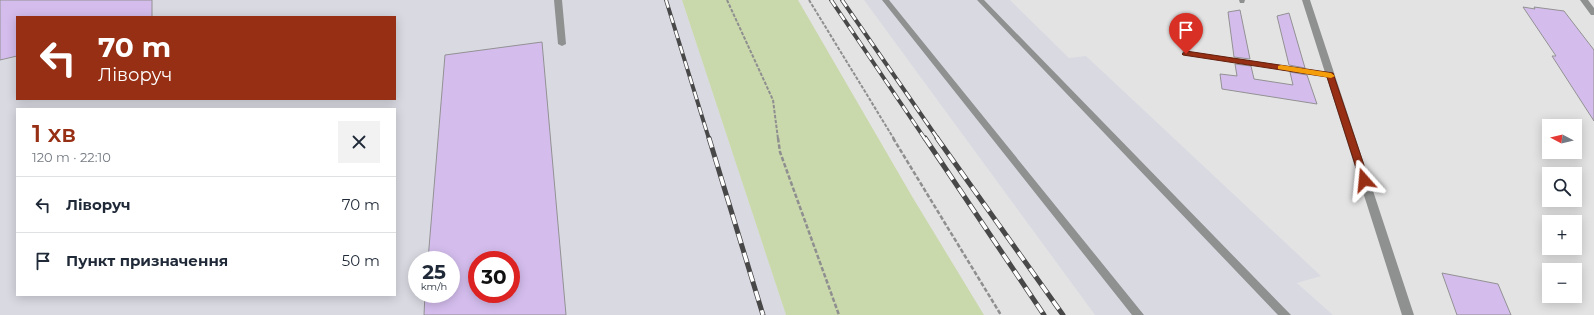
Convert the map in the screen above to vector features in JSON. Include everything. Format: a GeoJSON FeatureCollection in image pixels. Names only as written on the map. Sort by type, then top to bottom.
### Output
{"type":"FeatureCollection","features":[{"type":"Feature","properties":{"kind":"street"},"geometry":{"type":"LineString","coordinates":[[558,0],[562,44]]}},
{"type":"Feature","properties":{"kind":"street"},"geometry":{"type":"LineString","coordinates":[[1306,0],[1408,315]]}},
{"type":"Feature","properties":{"kind":"street"},"geometry":{"type":"LineString","coordinates":[[1584,0],[1594,13]]}},
{"type":"Feature","properties":{"kind":"lane"},"geometry":{"type":"LineString","coordinates":[[885,0],[1138,315]]}},
{"type":"Feature","properties":{"kind":"lane"},"geometry":{"type":"LineString","coordinates":[[980,0],[1285,315]]}},
{"type":"Feature","properties":{"kind":"lane"},"geometry":{"type":"LineString","coordinates":[[1186,54],[1330,75]]}},
{"type":"Feature","properties":{"kind":"path"},"geometry":{"type":"LineString","coordinates":[[727,0],[773,100],[780,152],[839,315]]}},
{"type":"Feature","properties":{"kind":"path"},"geometry":{"type":"LineString","coordinates":[[809,0],[1001,315]]}},
{"type":"Feature","properties":{"kind":"shaded area"},"geometry":{"type":"Polygon","coordinates":[[[0,0],[682,0],[786,315],[0,315],[0,0]]]}},
{"type":"Feature","properties":{"kind":"shaded area"},"geometry":{"type":"Polygon","coordinates":[[[864,0],[1010,0],[1069,58],[1086,56],[1321,276],[1297,283],[1333,315],[1095,315],[864,0]]]}},
{"type":"Feature","properties":{"kind":"green space"},"geometry":{"type":"Polygon","coordinates":[[[682,0],[798,0],[913,198],[984,315],[786,315],[682,0]]]}},
{"type":"Feature","properties":{"kind":"building"},"geometry":{"type":"Polygon","coordinates":[[[0,0],[152,0],[152,16],[16,16],[16,56],[0,60],[0,0]]]}},
{"type":"Feature","properties":{"kind":"building"},"geometry":{"type":"Polygon","coordinates":[[[1523,7],[1564,11],[1594,50],[1594,121],[1552,56],[1556,56],[1523,7]]]}},
{"type":"Feature","properties":{"kind":"building"},"geometry":{"type":"Polygon","coordinates":[[[1240,10],[1250,59],[1234,57],[1228,12],[1240,10]]]}},
{"type":"Feature","properties":{"kind":"building"},"geometry":{"type":"Polygon","coordinates":[[[1289,13],[1305,68],[1289,65],[1277,16],[1289,13]]]}},
{"type":"Feature","properties":{"kind":"building"},"geometry":{"type":"Polygon","coordinates":[[[542,42],[566,315],[424,315],[425,303],[460,303],[460,251],[429,251],[445,55],[542,42]]]}},
{"type":"Feature","properties":{"kind":"building"},"geometry":{"type":"Polygon","coordinates":[[[1235,64],[1251,66],[1254,79],[1293,85],[1290,72],[1307,75],[1317,104],[1222,89],[1220,74],[1237,76],[1235,64]]]}},
{"type":"Feature","properties":{"kind":"building"},"geometry":{"type":"Polygon","coordinates":[[[1442,273],[1498,284],[1511,315],[1457,315],[1442,273]]]}},
{"type":"Feature","properties":{"kind":"railway"},"geometry":{"type":"LineString","coordinates":[[666,0],[709,139]]}},
{"type":"Feature","properties":{"kind":"railway"},"geometry":{"type":"LineString","coordinates":[[831,0],[925,139]]}},
{"type":"Feature","properties":{"kind":"railway"},"geometry":{"type":"LineString","coordinates":[[842,0],[938,139]]}},
{"type":"Feature","properties":{"kind":"railway"},"geometry":{"type":"LineString","coordinates":[[709,138],[763,315]]}},
{"type":"Feature","properties":{"kind":"railway"},"geometry":{"type":"LineString","coordinates":[[925,138],[1044,315]]}},
{"type":"Feature","properties":{"kind":"railway"},"geometry":{"type":"LineString","coordinates":[[937,138],[1063,315]]}},
{"type":"Feature","properties":{"kind":"slow traffic"},"geometry":{"type":"LineString","coordinates":[[1281,67],[1331,76]]}},
{"type":"Feature","properties":{"kind":"route"},"geometry":{"type":"LineString","coordinates":[[1186,54],[1330,75],[1364,180]]}}]}
